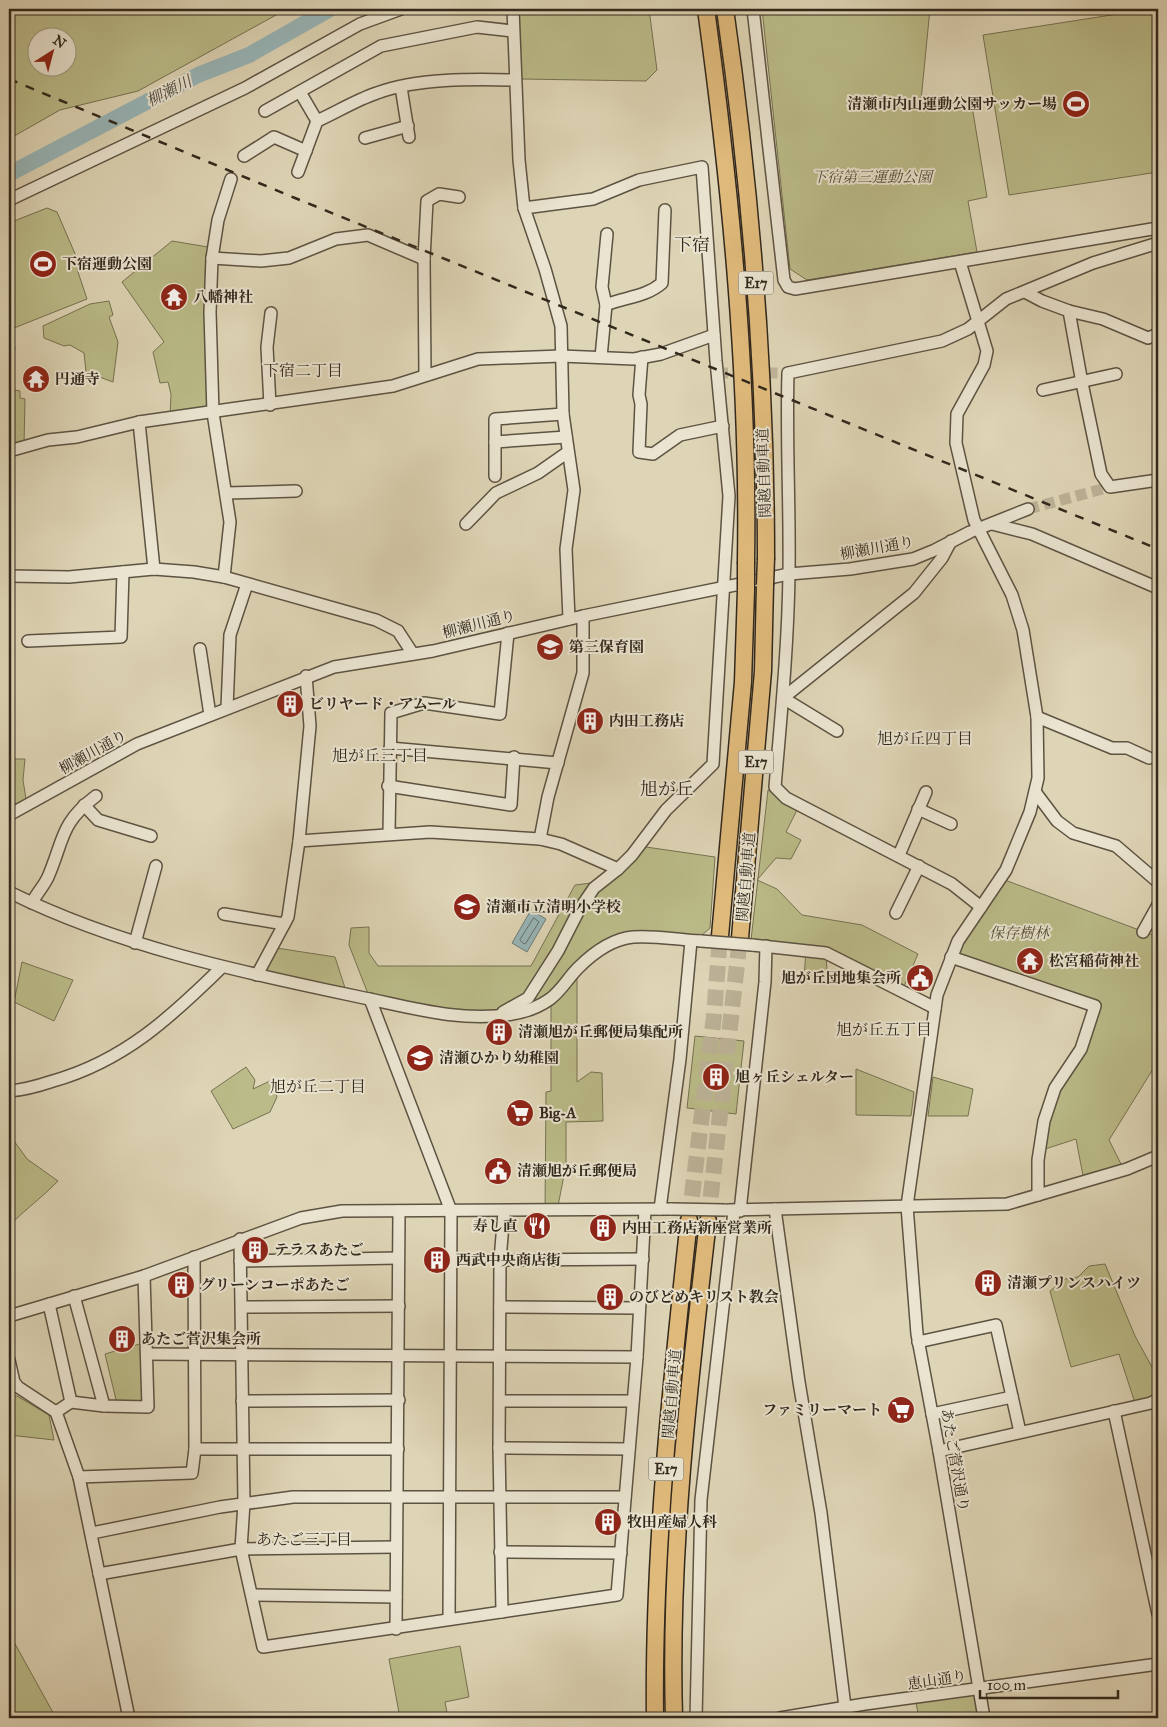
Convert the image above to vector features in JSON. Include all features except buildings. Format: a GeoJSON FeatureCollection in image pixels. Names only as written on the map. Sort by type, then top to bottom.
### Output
{"type":"FeatureCollection","features":[{"type":"Feature","properties":{"kind":"highway","name":"関越自動車道"},"geometry":{"type":"LineString","coordinates":[[706,9],[726,162],[741,341],[747,514],[743,682],[720,936]]}},
{"type":"Feature","properties":{"kind":"highway","name":"関越自動車道"},"geometry":{"type":"LineString","coordinates":[[725,9],[751,215],[761,342],[766,558],[762,680],[746,941]]}},
{"type":"Feature","properties":{"kind":"highway","name":"関越自動車道"},"geometry":{"type":"LineString","coordinates":[[655,1718],[662,1521],[675,1354],[689,1220]]}},
{"type":"Feature","properties":{"kind":"highway","name":"関越自動車道"},"geometry":{"type":"LineString","coordinates":[[674,1718],[675,1610],[680,1525],[690,1381],[708,1221]]}},
{"type":"Feature","properties":{"kind":"street"},"geometry":{"type":"LineString","coordinates":[[9,200],[245,88],[360,24],[401,9]]}},
{"type":"Feature","properties":{"kind":"street"},"geometry":{"type":"LineString","coordinates":[[513,9],[519,160],[524,208],[546,269],[561,326],[563,414],[574,490],[566,549],[569,619]]}},
{"type":"Feature","properties":{"kind":"street"},"geometry":{"type":"LineString","coordinates":[[753,9],[785,284],[795,289],[1158,228]]}},
{"type":"Feature","properties":{"kind":"street"},"geometry":{"type":"LineString","coordinates":[[265,111],[381,46],[477,27],[513,31]]}},
{"type":"Feature","properties":{"kind":"street"},"geometry":{"type":"LineString","coordinates":[[298,172],[317,121],[378,92],[401,87],[470,79],[515,80]]}},
{"type":"Feature","properties":{"kind":"street"},"geometry":{"type":"LineString","coordinates":[[365,138],[408,131],[401,87]]}},
{"type":"Feature","properties":{"kind":"street"},"geometry":{"type":"LineString","coordinates":[[300,92],[317,121]]}},
{"type":"Feature","properties":{"kind":"street"},"geometry":{"type":"LineString","coordinates":[[244,156],[274,137],[306,152]]}},
{"type":"Feature","properties":{"kind":"street"},"geometry":{"type":"LineString","coordinates":[[498,1016],[528,998],[558,951],[579,910],[594,888],[632,855],[666,810],[713,764],[729,496],[714,335],[702,167],[639,180],[593,199],[524,208]]}},
{"type":"Feature","properties":{"kind":"street"},"geometry":{"type":"LineString","coordinates":[[224,577],[230,522],[213,413],[210,312],[212,258],[218,220],[231,179]]}},
{"type":"Feature","properties":{"kind":"street"},"geometry":{"type":"LineString","coordinates":[[425,375],[424,259],[427,201],[439,194],[460,196]]}},
{"type":"Feature","properties":{"kind":"street"},"geometry":{"type":"LineString","coordinates":[[606,305],[624,298],[640,296],[654,290],[662,283],[665,210]]}},
{"type":"Feature","properties":{"kind":"street"},"geometry":{"type":"LineString","coordinates":[[601,356],[606,305],[602,287],[607,234]]}},
{"type":"Feature","properties":{"kind":"street"},"geometry":{"type":"LineString","coordinates":[[212,258],[261,261],[289,258],[336,239],[368,235],[424,259]]}},
{"type":"Feature","properties":{"kind":"street"},"geometry":{"type":"LineString","coordinates":[[981,907],[952,884],[786,798],[775,787],[783,698],[789,574],[786,440],[788,373],[942,341],[968,329],[1006,299],[1093,263],[1158,243]]}},
{"type":"Feature","properties":{"kind":"street","name":"あたご菅沢通り"},"geometry":{"type":"LineString","coordinates":[[960,262],[978,320],[986,357],[957,414],[955,433],[968,504],[977,529],[1007,583],[1019,614],[1037,717],[1039,752],[1036,793],[1030,812],[1006,870],[996,888],[965,928],[951,957],[935,1008],[907,1206],[918,1342],[940,1451],[984,1718]]}},
{"type":"Feature","properties":{"kind":"street"},"geometry":{"type":"LineString","coordinates":[[1025,292],[1042,301],[1070,311],[1103,319],[1148,338],[1158,334]]}},
{"type":"Feature","properties":{"kind":"street"},"geometry":{"type":"LineString","coordinates":[[1070,311],[1081,381],[1101,474],[1110,487],[1158,480]]}},
{"type":"Feature","properties":{"kind":"street"},"geometry":{"type":"LineString","coordinates":[[270,405],[267,347],[271,313]]}},
{"type":"Feature","properties":{"kind":"street"},"geometry":{"type":"LineString","coordinates":[[9,450],[48,440],[76,437],[139,422],[394,386],[478,359],[561,356],[642,357],[661,354],[714,335]]}},
{"type":"Feature","properties":{"kind":"street"},"geometry":{"type":"LineString","coordinates":[[642,357],[639,395],[641,404],[639,452],[653,454],[680,434],[723,426]]}},
{"type":"Feature","properties":{"kind":"street"},"geometry":{"type":"LineString","coordinates":[[1042,390],[1116,374]]}},
{"type":"Feature","properties":{"kind":"street"},"geometry":{"type":"LineString","coordinates":[[495,476],[495,419],[563,414]]}},
{"type":"Feature","properties":{"kind":"street"},"geometry":{"type":"LineString","coordinates":[[139,422],[154,569]]}},
{"type":"Feature","properties":{"kind":"street"},"geometry":{"type":"LineString","coordinates":[[495,442],[566,437]]}},
{"type":"Feature","properties":{"kind":"street"},"geometry":{"type":"LineString","coordinates":[[466,524],[496,493],[538,473],[568,452]]}},
{"type":"Feature","properties":{"kind":"street"},"geometry":{"type":"LineString","coordinates":[[226,493],[296,491]]}},
{"type":"Feature","properties":{"kind":"street","name":"柳瀬川通り"},"geometry":{"type":"LineString","coordinates":[[9,815],[137,744],[306,676],[358,661],[413,654],[582,616],[789,574],[850,569],[913,558],[935,550],[977,529],[1028,509]]}},
{"type":"Feature","properties":{"kind":"street"},"geometry":{"type":"LineString","coordinates":[[992,524],[1032,534],[1158,588]]}},
{"type":"Feature","properties":{"kind":"street"},"geometry":{"type":"LineString","coordinates":[[783,698],[914,593],[942,558],[951,541]]}},
{"type":"Feature","properties":{"kind":"street"},"geometry":{"type":"LineString","coordinates":[[9,576],[69,577],[154,569],[224,577],[376,620],[398,632],[413,654]]}},
{"type":"Feature","properties":{"kind":"street"},"geometry":{"type":"LineString","coordinates":[[28,641],[121,637],[123,572]]}},
{"type":"Feature","properties":{"kind":"street"},"geometry":{"type":"LineString","coordinates":[[227,708],[230,635],[247,584]]}},
{"type":"Feature","properties":{"kind":"street"},"geometry":{"type":"LineString","coordinates":[[540,839],[548,797],[582,673],[582,616]]}},
{"type":"Feature","properties":{"kind":"street"},"geometry":{"type":"LineString","coordinates":[[389,834],[388,786],[391,713],[424,703],[500,714],[508,633]]}},
{"type":"Feature","properties":{"kind":"street"},"geometry":{"type":"LineString","coordinates":[[200,649],[210,715]]}},
{"type":"Feature","properties":{"kind":"street"},"geometry":{"type":"LineString","coordinates":[[257,975],[288,917],[299,841],[310,726],[306,676]]}},
{"type":"Feature","properties":{"kind":"street"},"geometry":{"type":"LineString","coordinates":[[783,698],[837,731]]}},
{"type":"Feature","properties":{"kind":"street"},"geometry":{"type":"LineString","coordinates":[[1037,717],[1112,748],[1127,748],[1149,758]]}},
{"type":"Feature","properties":{"kind":"street"},"geometry":{"type":"LineString","coordinates":[[390,748],[514,757],[558,763]]}},
{"type":"Feature","properties":{"kind":"street"},"geometry":{"type":"LineString","coordinates":[[388,786],[511,805],[514,757]]}},
{"type":"Feature","properties":{"kind":"street"},"geometry":{"type":"LineString","coordinates":[[899,855],[926,792]]}},
{"type":"Feature","properties":{"kind":"street"},"geometry":{"type":"LineString","coordinates":[[1036,793],[1058,822],[1073,833],[1116,846],[1158,882]]}},
{"type":"Feature","properties":{"kind":"street"},"geometry":{"type":"LineString","coordinates":[[32,903],[47,878],[58,845],[70,820],[84,805],[96,796]]}},
{"type":"Feature","properties":{"kind":"street"},"geometry":{"type":"LineString","coordinates":[[84,805],[98,820],[151,836]]}},
{"type":"Feature","properties":{"kind":"street"},"geometry":{"type":"LineString","coordinates":[[918,809],[951,824]]}},
{"type":"Feature","properties":{"kind":"street"},"geometry":{"type":"LineString","coordinates":[[299,841],[430,832],[540,839],[560,844],[618,869]]}},
{"type":"Feature","properties":{"kind":"street"},"geometry":{"type":"LineString","coordinates":[[135,943],[156,866]]}},
{"type":"Feature","properties":{"kind":"street"},"geometry":{"type":"LineString","coordinates":[[896,913],[918,866]]}},
{"type":"Feature","properties":{"kind":"street"},"geometry":{"type":"LineString","coordinates":[[9,892],[32,903],[135,943],[257,975],[413,1009],[453,1015],[498,1016],[521,1012],[551,998],[577,969],[598,952],[615,942],[633,937],[696,941],[746,941],[766,946],[826,953],[935,1008]]}},
{"type":"Feature","properties":{"kind":"street"},"geometry":{"type":"LineString","coordinates":[[1143,932],[1158,905]]}},
{"type":"Feature","properties":{"kind":"street"},"geometry":{"type":"LineString","coordinates":[[224,914],[284,924]]}},
{"type":"Feature","properties":{"kind":"street"},"geometry":{"type":"LineString","coordinates":[[660,1209],[696,941]]}},
{"type":"Feature","properties":{"kind":"street"},"geometry":{"type":"LineString","coordinates":[[696,1718],[701,1500],[733,1210],[765,982],[766,946]]}},
{"type":"Feature","properties":{"kind":"street"},"geometry":{"type":"LineString","coordinates":[[951,957],[1095,1006],[1081,1049],[1056,1088],[1044,1121],[1038,1160],[1038,1195]]}},
{"type":"Feature","properties":{"kind":"street"},"geometry":{"type":"LineString","coordinates":[[9,1091],[24,1090],[79,1074],[123,1052],[161,1025],[222,967]]}},
{"type":"Feature","properties":{"kind":"street"},"geometry":{"type":"LineString","coordinates":[[370,999],[451,1211],[451,1356],[448,1498],[449,1619]]}},
{"type":"Feature","properties":{"kind":"street"},"geometry":{"type":"LineString","coordinates":[[9,1316],[144,1276],[301,1218],[342,1211],[504,1212],[989,1206],[1006,1204],[1127,1169],[1158,1156]]}},
{"type":"Feature","properties":{"kind":"street"},"geometry":{"type":"LineString","coordinates":[[775,1209],[799,1382],[821,1513],[845,1707]]}},
{"type":"Feature","properties":{"kind":"street"},"geometry":{"type":"LineString","coordinates":[[240,1239],[242,1307],[241,1450],[244,1503],[241,1549],[263,1647],[617,1595],[637,1357],[646,1210]]}},
{"type":"Feature","properties":{"kind":"street"},"geometry":{"type":"LineString","coordinates":[[396,1628],[399,1211]]}},
{"type":"Feature","properties":{"kind":"street"},"geometry":{"type":"LineString","coordinates":[[502,1612],[499,1497],[499,1355],[500,1260],[504,1212]]}},
{"type":"Feature","properties":{"kind":"street"},"geometry":{"type":"LineString","coordinates":[[79,1477],[192,1473],[195,1449],[194,1257]]}},
{"type":"Feature","properties":{"kind":"street"},"geometry":{"type":"LineString","coordinates":[[240,1261],[398,1258]]}},
{"type":"Feature","properties":{"kind":"street"},"geometry":{"type":"LineString","coordinates":[[500,1260],[642,1259]]}},
{"type":"Feature","properties":{"kind":"street"},"geometry":{"type":"LineString","coordinates":[[56,1412],[71,1402],[104,1406],[148,1406],[144,1276]]}},
{"type":"Feature","properties":{"kind":"street"},"geometry":{"type":"LineString","coordinates":[[74,1296],[104,1406]]}},
{"type":"Feature","properties":{"kind":"street"},"geometry":{"type":"LineString","coordinates":[[50,1304],[71,1402]]}},
{"type":"Feature","properties":{"kind":"street"},"geometry":{"type":"LineString","coordinates":[[242,1307],[399,1306]]}},
{"type":"Feature","properties":{"kind":"street"},"geometry":{"type":"LineString","coordinates":[[500,1307],[639,1308]]}},
{"type":"Feature","properties":{"kind":"street"},"geometry":{"type":"LineString","coordinates":[[918,1342],[996,1324],[1020,1432]]}},
{"type":"Feature","properties":{"kind":"street"},"geometry":{"type":"LineString","coordinates":[[146,1354],[637,1357]]}},
{"type":"Feature","properties":{"kind":"street"},"geometry":{"type":"LineString","coordinates":[[9,1360],[14,1382],[18,1387],[56,1412],[79,1477],[129,1718]]}},
{"type":"Feature","properties":{"kind":"street"},"geometry":{"type":"LineString","coordinates":[[932,1414],[1012,1397]]}},
{"type":"Feature","properties":{"kind":"street"},"geometry":{"type":"LineString","coordinates":[[940,1451],[1151,1403],[1158,1399]]}},
{"type":"Feature","properties":{"kind":"street"},"geometry":{"type":"LineString","coordinates":[[242,1401],[399,1400]]}},
{"type":"Feature","properties":{"kind":"street"},"geometry":{"type":"LineString","coordinates":[[500,1400],[633,1401]]}},
{"type":"Feature","properties":{"kind":"street"},"geometry":{"type":"LineString","coordinates":[[1114,1411],[1158,1614]]}},
{"type":"Feature","properties":{"kind":"street"},"geometry":{"type":"LineString","coordinates":[[499,1448],[629,1449]]}},
{"type":"Feature","properties":{"kind":"street"},"geometry":{"type":"LineString","coordinates":[[195,1449],[398,1449]]}},
{"type":"Feature","properties":{"kind":"street"},"geometry":{"type":"LineString","coordinates":[[92,1533],[244,1503],[293,1497],[625,1497]]}},
{"type":"Feature","properties":{"kind":"street"},"geometry":{"type":"LineString","coordinates":[[99,1574],[241,1549],[396,1547]]}},
{"type":"Feature","properties":{"kind":"street"},"geometry":{"type":"LineString","coordinates":[[500,1552],[620,1553]]}},
{"type":"Feature","properties":{"kind":"street"},"geometry":{"type":"LineString","coordinates":[[252,1596],[396,1597]]}},
{"type":"Feature","properties":{"kind":"street","name":"恵山通り"},"geometry":{"type":"LineString","coordinates":[[780,1718],[845,1707],[1158,1664]]}},
{"type":"Feature","properties":{"kind":"green space"},"geometry":{"type":"Polygon","coordinates":[[[9,9],[287,9],[138,91],[60,110],[9,139],[9,9]]]}},
{"type":"Feature","properties":{"kind":"green space"},"geometry":{"type":"Polygon","coordinates":[[[517,9],[649,9],[657,70],[646,81],[521,79],[517,9]]]}},
{"type":"Feature","properties":{"kind":"green space","name":"下宿第三運動公園"},"geometry":{"type":"Polygon","coordinates":[[[762,9],[930,9],[921,100],[928,105],[971,100],[987,197],[968,201],[977,252],[807,280],[790,269],[762,9]]]}},
{"type":"Feature","properties":{"kind":"green space","name":"清瀬市内山運動公園サッカー場"},"geometry":{"type":"Polygon","coordinates":[[[1158,9],[1158,172],[1009,195],[983,35],[1158,9]]]}},
{"type":"Feature","properties":{"kind":"green space","name":"下宿運動公園"},"geometry":{"type":"Polygon","coordinates":[[[47,208],[57,212],[76,256],[78,272],[87,299],[9,330],[9,223],[47,208]]]}},
{"type":"Feature","properties":{"kind":"green space"},"geometry":{"type":"Polygon","coordinates":[[[172,241],[214,248],[213,413],[170,417],[171,394],[168,382],[160,383],[153,352],[164,342],[122,282],[172,241]]]}},
{"type":"Feature","properties":{"kind":"green space"},"geometry":{"type":"Polygon","coordinates":[[[109,301],[113,315],[109,317],[118,342],[113,382],[86,372],[84,353],[70,345],[64,346],[44,338],[43,326],[90,304],[109,301]]]}},
{"type":"Feature","properties":{"kind":"green space"},"geometry":{"type":"Polygon","coordinates":[[[9,346],[15,347],[13,367],[10,367],[9,389],[9,346]]]}},
{"type":"Feature","properties":{"kind":"green space"},"geometry":{"type":"Polygon","coordinates":[[[9,389],[20,391],[20,398],[25,399],[24,445],[9,451],[9,389]]]}},
{"type":"Feature","properties":{"kind":"green space"},"geometry":{"type":"Polygon","coordinates":[[[9,759],[25,759],[23,780],[26,799],[9,809],[9,759]]]}},
{"type":"Feature","properties":{"kind":"green space"},"geometry":{"type":"Polygon","coordinates":[[[768,790],[800,804],[786,832],[801,840],[791,859],[776,858],[758,879],[768,790]]]}},
{"type":"Feature","properties":{"kind":"green space"},"geometry":{"type":"Polygon","coordinates":[[[639,846],[715,857],[710,928],[701,936],[633,937],[577,969],[577,1082],[591,1072],[602,1073],[603,1121],[566,1122],[566,1165],[557,1211],[545,1211],[546,1092],[551,1091],[551,999],[498,1016],[370,999],[349,945],[351,928],[369,927],[369,953],[378,966],[531,966],[575,885],[591,883],[594,888],[639,846]]]}},
{"type":"Feature","properties":{"kind":"green space","name":"保存樹林"},"geometry":{"type":"Polygon","coordinates":[[[1002,879],[1158,937],[1158,1061],[1109,1140],[1124,1170],[1084,1181],[1076,1139],[1039,1151],[1044,1121],[1081,1049],[1095,1006],[951,957],[1002,879]]]}},
{"type":"Feature","properties":{"kind":"green space"},"geometry":{"type":"Polygon","coordinates":[[[758,880],[777,889],[802,915],[862,925],[918,954],[902,991],[826,954],[827,972],[818,983],[811,983],[810,978],[804,979],[806,949],[751,940],[758,880]]]}},
{"type":"Feature","properties":{"kind":"green space"},"geometry":{"type":"Polygon","coordinates":[[[270,947],[335,957],[347,994],[257,975],[270,947]]]}},
{"type":"Feature","properties":{"kind":"green space"},"geometry":{"type":"Polygon","coordinates":[[[22,962],[73,980],[54,1021],[14,1002],[22,962]]]}},
{"type":"Feature","properties":{"kind":"green space"},"geometry":{"type":"Polygon","coordinates":[[[695,1036],[744,1041],[736,1114],[687,1108],[695,1036]]]}},
{"type":"Feature","properties":{"kind":"green space"},"geometry":{"type":"Polygon","coordinates":[[[246,1067],[255,1080],[253,1089],[272,1080],[277,1097],[270,1112],[233,1129],[211,1091],[246,1067]]]}},
{"type":"Feature","properties":{"kind":"green space"},"geometry":{"type":"Polygon","coordinates":[[[856,1069],[914,1092],[911,1116],[856,1115],[856,1069]]]}},
{"type":"Feature","properties":{"kind":"green space"},"geometry":{"type":"Polygon","coordinates":[[[933,1077],[973,1089],[968,1116],[928,1116],[933,1077]]]}},
{"type":"Feature","properties":{"kind":"green space"},"geometry":{"type":"Polygon","coordinates":[[[9,1134],[27,1159],[58,1181],[9,1226],[9,1134]]]}},
{"type":"Feature","properties":{"kind":"green space"},"geometry":{"type":"Polygon","coordinates":[[[1105,1264],[1135,1336],[1158,1378],[1158,1399],[1136,1406],[1119,1354],[1071,1367],[1050,1291],[1065,1279],[1078,1277],[1089,1266],[1105,1264]]]}},
{"type":"Feature","properties":{"kind":"green space"},"geometry":{"type":"Polygon","coordinates":[[[143,1343],[144,1401],[140,1404],[117,1404],[105,1354],[143,1343]]]}},
{"type":"Feature","properties":{"kind":"green space"},"geometry":{"type":"Polygon","coordinates":[[[9,1396],[17,1396],[49,1415],[54,1440],[9,1435],[9,1396]]]}},
{"type":"Feature","properties":{"kind":"green space"},"geometry":{"type":"Polygon","coordinates":[[[9,1633],[56,1718],[9,1718],[9,1633]]]}},
{"type":"Feature","properties":{"kind":"green space"},"geometry":{"type":"Polygon","coordinates":[[[460,1646],[469,1697],[445,1702],[448,1718],[400,1718],[389,1659],[460,1646]]]}},
{"type":"Feature","properties":{"kind":"green space"},"geometry":{"type":"Polygon","coordinates":[[[980,1689],[984,1718],[919,1718],[915,1698],[980,1689]]]}},
{"type":"Feature","properties":{"kind":"water"},"geometry":{"type":"Polygon","coordinates":[[[531,910],[546,919],[527,952],[512,943],[531,910]]]}},
{"type":"Feature","properties":{"kind":"waterway","name":"柳瀬川"},"geometry":{"type":"LineString","coordinates":[[9,174],[198,75],[249,55],[330,9]]}},
{"type":"Feature","properties":{"kind":"tunnel"},"geometry":{"type":"LineString","coordinates":[[717,373],[788,373]]}},
{"type":"Feature","properties":{"kind":"tunnel"},"geometry":{"type":"LineString","coordinates":[[1028,509],[1110,487]]}},
{"type":"Feature","properties":{"kind":"tunnel"},"geometry":{"type":"LineString","coordinates":[[689,1220],[714,1016],[720,936]]}},
{"type":"Feature","properties":{"kind":"tunnel"},"geometry":{"type":"LineString","coordinates":[[708,1221],[740,938]]}},
{"type":"Feature","properties":{"kind":"railway"},"geometry":{"type":"LineString","coordinates":[[9,79],[295,198],[1158,549]]}},
{"type":"Feature","properties":{"kind":"place","name":"清瀬市内山運動公園サッカー場"},"geometry":{"type":"Point","coordinates":[1076,104]}},
{"type":"Feature","properties":{"kind":"place","name":"下宿運動公園"},"geometry":{"type":"Point","coordinates":[43,264]}},
{"type":"Feature","properties":{"kind":"place","name":"八幡神社"},"geometry":{"type":"Point","coordinates":[174,297]}},
{"type":"Feature","properties":{"kind":"place","name":"円通寺"},"geometry":{"type":"Point","coordinates":[36,379]}},
{"type":"Feature","properties":{"kind":"place","name":"第三保育園"},"geometry":{"type":"Point","coordinates":[550,647]}},
{"type":"Feature","properties":{"kind":"place","name":"ビリヤード・アムール"},"geometry":{"type":"Point","coordinates":[290,704]}},
{"type":"Feature","properties":{"kind":"place","name":"内田工務店"},"geometry":{"type":"Point","coordinates":[590,721]}},
{"type":"Feature","properties":{"kind":"place","name":"清瀬市立清明小学校"},"geometry":{"type":"Point","coordinates":[467,907]}},
{"type":"Feature","properties":{"kind":"place","name":"松宮稲荷神社"},"geometry":{"type":"Point","coordinates":[1030,961]}},
{"type":"Feature","properties":{"kind":"place","name":"旭が丘団地集会所"},"geometry":{"type":"Point","coordinates":[920,978]}},
{"type":"Feature","properties":{"kind":"place","name":"清瀬旭が丘郵便局集配所"},"geometry":{"type":"Point","coordinates":[499,1032]}},
{"type":"Feature","properties":{"kind":"place","name":"清瀬ひかり幼稚園"},"geometry":{"type":"Point","coordinates":[420,1058]}},
{"type":"Feature","properties":{"kind":"place","name":"旭ヶ丘シェルター"},"geometry":{"type":"Point","coordinates":[716,1077]}},
{"type":"Feature","properties":{"kind":"place","name":"Big-A"},"geometry":{"type":"Point","coordinates":[520,1113]}},
{"type":"Feature","properties":{"kind":"place","name":"清瀬旭が丘郵便局"},"geometry":{"type":"Point","coordinates":[498,1171]}},
{"type":"Feature","properties":{"kind":"place","name":"寿し直"},"geometry":{"type":"Point","coordinates":[537,1226]}},
{"type":"Feature","properties":{"kind":"place","name":"内田工務店新座営業所"},"geometry":{"type":"Point","coordinates":[603,1228]}},
{"type":"Feature","properties":{"kind":"place","name":"テラスあたご"},"geometry":{"type":"Point","coordinates":[255,1250]}},
{"type":"Feature","properties":{"kind":"place","name":"西武中央商店街"},"geometry":{"type":"Point","coordinates":[437,1260]}},
{"type":"Feature","properties":{"kind":"place","name":"清瀬プリンスハイツ"},"geometry":{"type":"Point","coordinates":[988,1283]}},
{"type":"Feature","properties":{"kind":"place","name":"グリーンコーポあたご"},"geometry":{"type":"Point","coordinates":[181,1285]}},
{"type":"Feature","properties":{"kind":"place","name":"のびどめキリスト教会"},"geometry":{"type":"Point","coordinates":[610,1297]}},
{"type":"Feature","properties":{"kind":"place","name":"あたご菅沢集会所"},"geometry":{"type":"Point","coordinates":[122,1339]}},
{"type":"Feature","properties":{"kind":"place","name":"ファミリーマート"},"geometry":{"type":"Point","coordinates":[901,1410]}},
{"type":"Feature","properties":{"kind":"place","name":"牧田産婦人科"},"geometry":{"type":"Point","coordinates":[608,1522]}},
{"type":"Feature","properties":{"kind":"district","name":"下宿"},"geometry":{"type":"Point","coordinates":[692,245]}},
{"type":"Feature","properties":{"kind":"district","name":"下宿二丁目"},"geometry":{"type":"Point","coordinates":[303,370]}},
{"type":"Feature","properties":{"kind":"district","name":"旭が丘四丁目"},"geometry":{"type":"Point","coordinates":[925,738]}},
{"type":"Feature","properties":{"kind":"district","name":"旭が丘三丁目"},"geometry":{"type":"Point","coordinates":[380,755]}},
{"type":"Feature","properties":{"kind":"district","name":"旭が丘"},"geometry":{"type":"Point","coordinates":[667,789]}},
{"type":"Feature","properties":{"kind":"district","name":"旭が丘五丁目"},"geometry":{"type":"Point","coordinates":[884,1029]}},
{"type":"Feature","properties":{"kind":"district","name":"旭が丘二丁目"},"geometry":{"type":"Point","coordinates":[318,1086]}},
{"type":"Feature","properties":{"kind":"district","name":"あたご三丁目"},"geometry":{"type":"Point","coordinates":[304,1539]}}]}
